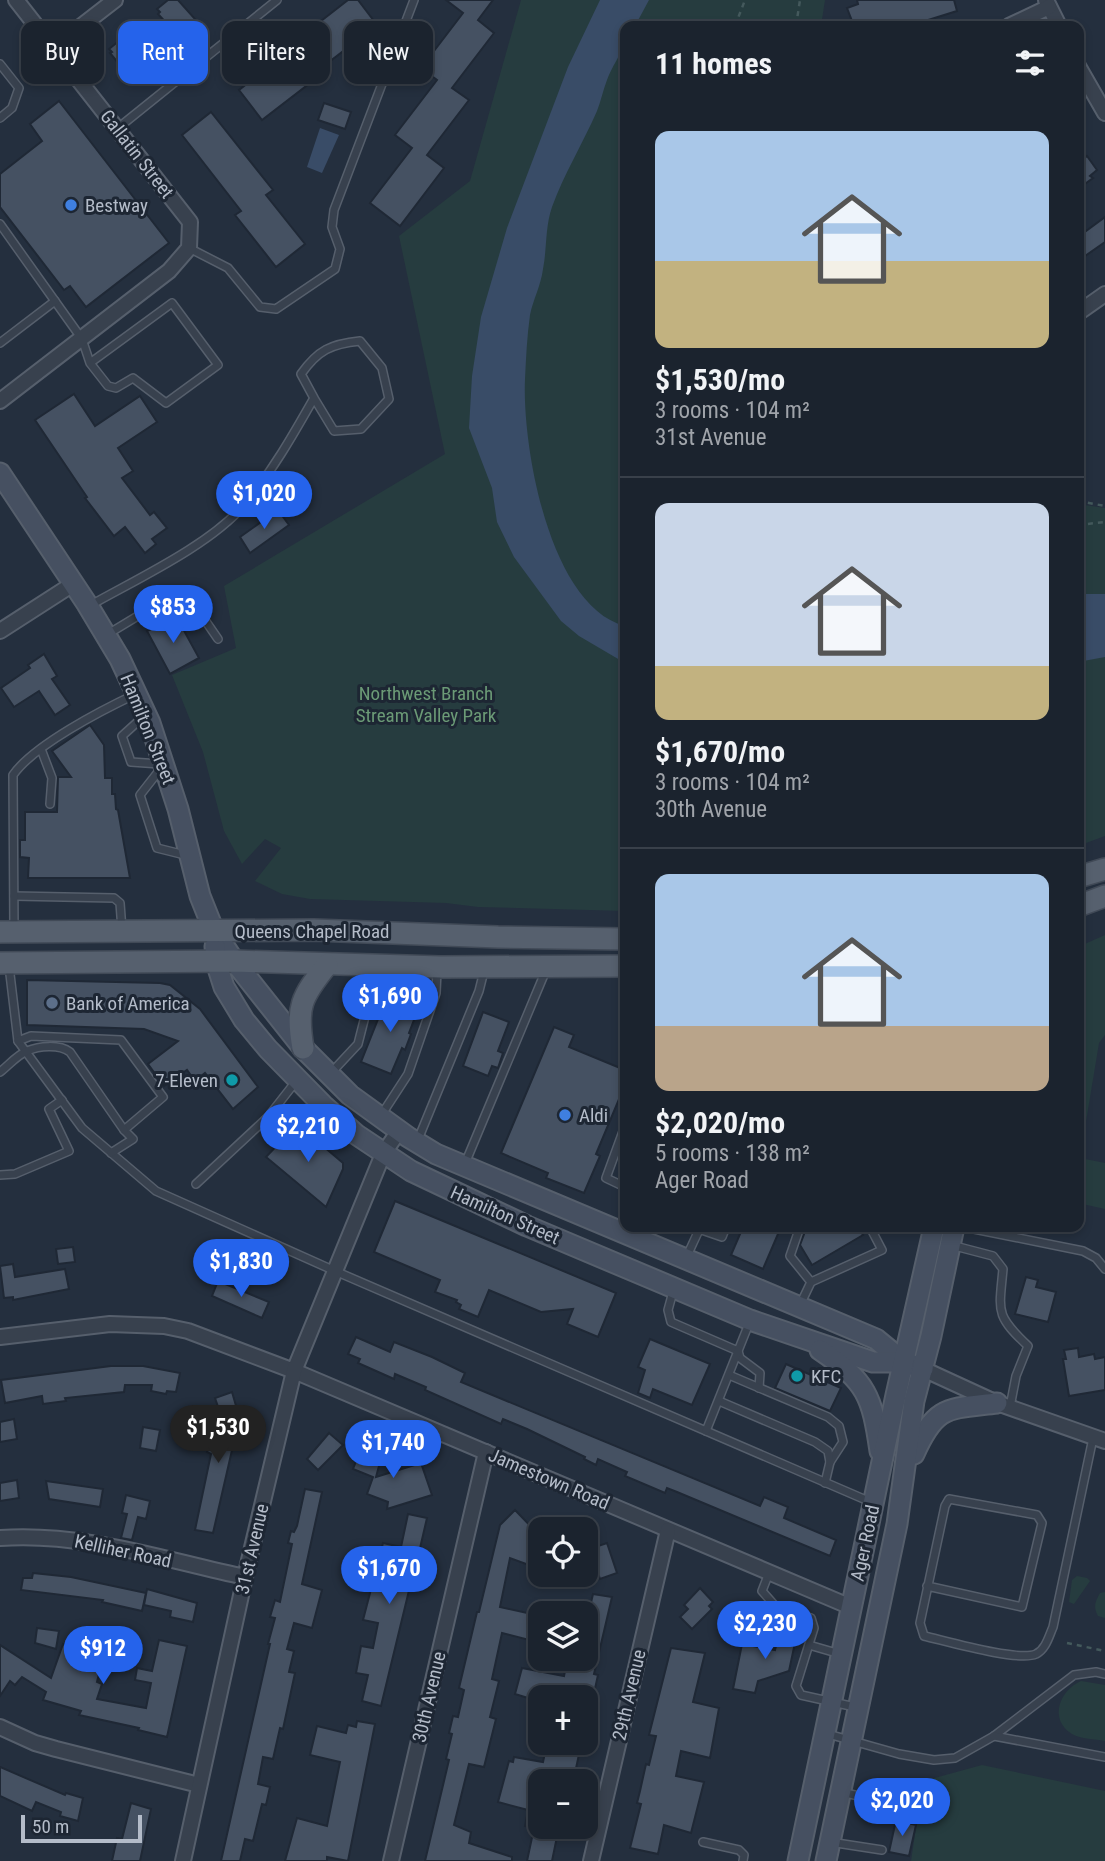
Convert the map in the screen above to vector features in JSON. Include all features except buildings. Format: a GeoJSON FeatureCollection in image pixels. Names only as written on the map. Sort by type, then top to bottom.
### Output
{"type":"FeatureCollection","features":[{"type":"Feature","properties":{"kind":"main road","name":"Hamilton Street"},"geometry":{"type":"LineString","coordinates":[[0,473],[89,606],[136,693],[165,764],[200,896],[225,962],[224,987],[244,1020],[297,1080],[383,1154],[450,1191],[750,1320],[873,1362],[904,1362]]}},
{"type":"Feature","properties":{"kind":"main road"},"geometry":{"type":"LineString","coordinates":[[1084,875],[1105,869]]}},
{"type":"Feature","properties":{"kind":"main road"},"geometry":{"type":"LineString","coordinates":[[1084,904],[1105,896]]}},
{"type":"Feature","properties":{"kind":"main road","name":"Queens Chapel Road"},"geometry":{"type":"LineString","coordinates":[[7,932],[314,930],[620,939]]}},
{"type":"Feature","properties":{"kind":"main road","name":"Hamilton Street"},"geometry":{"type":"LineString","coordinates":[[225,962],[303,1048],[351,1095],[399,1131],[436,1154],[620,1227]]}},
{"type":"Feature","properties":{"kind":"main road","name":"Queens Chapel Road"},"geometry":{"type":"LineString","coordinates":[[5,963],[620,966]]}},
{"type":"Feature","properties":{"kind":"main road"},"geometry":{"type":"LineString","coordinates":[[303,1048],[300,1008],[305,992],[327,965]]}},
{"type":"Feature","properties":{"kind":"main road","name":"Hamilton Street"},"geometry":{"type":"LineString","coordinates":[[634,1232],[685,1258],[876,1339],[904,1362],[923,1369]]}},
{"type":"Feature","properties":{"kind":"main road","name":"Ager Road"},"geometry":{"type":"LineString","coordinates":[[798,1861],[933,1232]]}},
{"type":"Feature","properties":{"kind":"main road","name":"Ager Road"},"geometry":{"type":"LineString","coordinates":[[828,1852],[905,1474],[914,1401],[952,1236]]}},
{"type":"Feature","properties":{"kind":"main road"},"geometry":{"type":"LineString","coordinates":[[802,1338],[835,1360],[863,1386],[875,1419],[882,1464]]}},
{"type":"Feature","properties":{"kind":"main road"},"geometry":{"type":"LineString","coordinates":[[905,1474],[925,1430],[936,1418],[953,1408],[1004,1406]]}},
{"type":"Feature","properties":{"kind":"street","name":"Gallatin Street"},"geometry":{"type":"LineString","coordinates":[[16,0],[32,21]]}},
{"type":"Feature","properties":{"kind":"street"},"geometry":{"type":"LineString","coordinates":[[88,21],[115,0]]}},
{"type":"Feature","properties":{"kind":"street"},"geometry":{"type":"LineString","coordinates":[[1018,21],[1048,4],[1056,21]]}},
{"type":"Feature","properties":{"kind":"street"},"geometry":{"type":"LineString","coordinates":[[1084,76],[1105,113]]}},
{"type":"Feature","properties":{"kind":"street","name":"Gallatin Street"},"geometry":{"type":"LineString","coordinates":[[82,84],[190,222],[189,248]]}},
{"type":"Feature","properties":{"kind":"street"},"geometry":{"type":"LineString","coordinates":[[0,401],[169,271],[189,248]]}},
{"type":"Feature","properties":{"kind":"street"},"geometry":{"type":"LineString","coordinates":[[1084,309],[1105,294]]}},
{"type":"Feature","properties":{"kind":"street"},"geometry":{"type":"LineString","coordinates":[[0,631],[73,584]]}},
{"type":"Feature","properties":{"kind":"street","name":"31st Avenue"},"geometry":{"type":"LineString","coordinates":[[183,1861],[245,1577],[294,1371],[383,1154],[399,1131]]}},
{"type":"Feature","properties":{"kind":"street","name":"Jamestown Road"},"geometry":{"type":"LineString","coordinates":[[0,1337],[110,1324],[164,1326],[188,1331],[294,1371],[851,1607]]}},
{"type":"Feature","properties":{"kind":"street","name":"Hamilton Street"},"geometry":{"type":"LineString","coordinates":[[923,1369],[1004,1406],[1099,1439]]}},
{"type":"Feature","properties":{"kind":"street","name":"30th Avenue"},"geometry":{"type":"LineString","coordinates":[[391,1861],[486,1452]]}},
{"type":"Feature","properties":{"kind":"street","name":"29th Avenue"},"geometry":{"type":"LineString","coordinates":[[591,1861],[667,1530]]}},
{"type":"Feature","properties":{"kind":"street","name":"Kelliher Road"},"geometry":{"type":"LineString","coordinates":[[0,1538],[65,1538],[245,1577]]}},
{"type":"Feature","properties":{"kind":"street"},"geometry":{"type":"LineString","coordinates":[[0,1727],[35,1743],[199,1785]]}},
{"type":"Feature","properties":{"kind":"lane"},"geometry":{"type":"LineString","coordinates":[[118,128],[277,0]]}},
{"type":"Feature","properties":{"kind":"lane"},"geometry":{"type":"LineString","coordinates":[[189,248],[228,268],[260,307],[276,309],[335,269],[340,249],[332,227],[334,210],[414,0]]}},
{"type":"Feature","properties":{"kind":"lane"},"geometry":{"type":"LineString","coordinates":[[0,64],[19,88],[12,108],[0,118]]}},
{"type":"Feature","properties":{"kind":"lane"},"geometry":{"type":"LineString","coordinates":[[0,224],[82,339],[90,363],[108,386],[116,388],[133,378],[166,403],[218,365],[172,303],[90,363]]}},
{"type":"Feature","properties":{"kind":"lane"},"geometry":{"type":"LineString","coordinates":[[0,343],[55,301]]}},
{"type":"Feature","properties":{"kind":"lane"},"geometry":{"type":"LineString","coordinates":[[360,341],[382,368],[389,399],[361,429],[334,431],[314,398],[301,374],[313,358],[337,344],[360,341]]}},
{"type":"Feature","properties":{"kind":"lane"},"geometry":{"type":"LineString","coordinates":[[89,606],[199,544],[242,507],[281,455],[314,398]]}},
{"type":"Feature","properties":{"kind":"lane"},"geometry":{"type":"LineString","coordinates":[[106,635],[179,590],[187,594],[218,639]]}},
{"type":"Feature","properties":{"kind":"lane"},"geometry":{"type":"LineString","coordinates":[[7,932],[14,896],[13,775],[21,763],[92,715],[136,693]]}},
{"type":"Feature","properties":{"kind":"lane"},"geometry":{"type":"LineString","coordinates":[[146,714],[122,736],[131,762],[165,764]]}},
{"type":"Feature","properties":{"kind":"lane"},"geometry":{"type":"LineString","coordinates":[[41,749],[52,778],[50,804]]}},
{"type":"Feature","properties":{"kind":"lane"},"geometry":{"type":"LineString","coordinates":[[165,764],[140,795],[157,848],[189,856]]}},
{"type":"Feature","properties":{"kind":"lane"},"geometry":{"type":"LineString","coordinates":[[14,896],[114,898],[120,903],[122,930]]}},
{"type":"Feature","properties":{"kind":"lane"},"geometry":{"type":"LineString","coordinates":[[5,963],[18,1041],[82,1128],[156,1191],[873,1504]]}},
{"type":"Feature","properties":{"kind":"lane"},"geometry":{"type":"LineString","coordinates":[[464,1166],[548,965]]}},
{"type":"Feature","properties":{"kind":"lane"},"geometry":{"type":"LineString","coordinates":[[330,1074],[358,1044],[372,989],[369,966]]}},
{"type":"Feature","properties":{"kind":"lane"},"geometry":{"type":"LineString","coordinates":[[380,1117],[408,1074],[436,993],[438,967]]}},
{"type":"Feature","properties":{"kind":"lane"},"geometry":{"type":"LineString","coordinates":[[417,1143],[479,991],[485,967]]}},
{"type":"Feature","properties":{"kind":"lane"},"geometry":{"type":"LineString","coordinates":[[18,1041],[31,1036],[121,1040],[163,1097],[124,1129]]}},
{"type":"Feature","properties":{"kind":"lane"},"geometry":{"type":"LineString","coordinates":[[0,1072],[26,1051],[63,1047],[70,1052],[133,1139],[111,1153]]}},
{"type":"Feature","properties":{"kind":"lane"},"geometry":{"type":"LineString","coordinates":[[196,1184],[268,1117],[297,1080]]}},
{"type":"Feature","properties":{"kind":"lane"},"geometry":{"type":"LineString","coordinates":[[0,1175],[15,1174],[69,1151],[49,1109],[62,1100]]}},
{"type":"Feature","properties":{"kind":"lane"},"geometry":{"type":"LineString","coordinates":[[620,1140],[606,1178],[620,1184]]}},
{"type":"Feature","properties":{"kind":"lane"},"geometry":{"type":"LineString","coordinates":[[685,1258],[695,1232]]}},
{"type":"Feature","properties":{"kind":"lane"},"geometry":{"type":"LineString","coordinates":[[708,1232],[722,1237],[724,1232]]}},
{"type":"Feature","properties":{"kind":"lane"},"geometry":{"type":"LineString","coordinates":[[798,1232],[790,1255],[811,1282]]}},
{"type":"Feature","properties":{"kind":"lane"},"geometry":{"type":"LineString","coordinates":[[800,1306],[811,1282],[882,1250],[873,1232]]}},
{"type":"Feature","properties":{"kind":"lane"},"geometry":{"type":"LineString","coordinates":[[989,1232],[1083,1251],[1096,1258],[1105,1269]]}},
{"type":"Feature","properties":{"kind":"lane"},"geometry":{"type":"LineString","coordinates":[[952,1236],[993,1256],[1003,1269],[1000,1310],[1009,1328],[1028,1346],[1004,1406]]}},
{"type":"Feature","properties":{"kind":"lane"},"geometry":{"type":"LineString","coordinates":[[674,1287],[668,1310],[671,1322],[738,1351]]}},
{"type":"Feature","properties":{"kind":"lane"},"geometry":{"type":"LineString","coordinates":[[706,1431],[750,1320]]}},
{"type":"Feature","properties":{"kind":"lane"},"geometry":{"type":"LineString","coordinates":[[738,1351],[740,1358],[760,1373],[759,1388]]}},
{"type":"Feature","properties":{"kind":"lane"},"geometry":{"type":"LineString","coordinates":[[729,1375],[828,1417],[839,1426],[843,1441],[830,1462],[825,1483]]}},
{"type":"Feature","properties":{"kind":"lane"},"geometry":{"type":"LineString","coordinates":[[719,1401],[815,1442],[828,1451],[830,1462]]}},
{"type":"Feature","properties":{"kind":"lane"},"geometry":{"type":"LineString","coordinates":[[928,1586],[1022,1607],[1042,1523],[1037,1516],[949,1499],[945,1506],[920,1623],[924,1636],[1018,1657],[1035,1655],[1043,1649],[1053,1627],[1099,1439]]}},
{"type":"Feature","properties":{"kind":"lane"},"geometry":{"type":"LineString","coordinates":[[769,1573],[762,1591],[777,1608],[811,1619],[814,1628],[796,1686],[801,1695],[859,1708]]}},
{"type":"Feature","properties":{"kind":"lane"},"geometry":{"type":"LineString","coordinates":[[809,1645],[841,1654]]}},
{"type":"Feature","properties":{"kind":"lane"},"geometry":{"type":"LineString","coordinates":[[825,1733],[899,1754],[934,1760],[956,1758],[994,1736],[1074,1675],[1096,1672],[1105,1674]]}},
{"type":"Feature","properties":{"kind":"lane"},"geometry":{"type":"LineString","coordinates":[[994,1736],[1105,1757]]}},
{"type":"Feature","properties":{"kind":"lane"},"geometry":{"type":"LineString","coordinates":[[841,1792],[912,1808]]}},
{"type":"Feature","properties":{"kind":"lane"},"geometry":{"type":"LineString","coordinates":[[703,1842],[739,1850],[744,1855],[743,1861]]}},
{"type":"Feature","properties":{"kind":"lane"},"geometry":{"type":"LineString","coordinates":[[828,1852],[881,1850]]}},
{"type":"Feature","properties":{"kind":"path"},"geometry":{"type":"LineString","coordinates":[[737,21],[745,0]]}},
{"type":"Feature","properties":{"kind":"path"},"geometry":{"type":"LineString","coordinates":[[797,21],[800,0]]}},
{"type":"Feature","properties":{"kind":"path"},"geometry":{"type":"LineString","coordinates":[[1084,501],[1105,506]]}},
{"type":"Feature","properties":{"kind":"path"},"geometry":{"type":"LineString","coordinates":[[1084,524],[1105,522]]}},
{"type":"Feature","properties":{"kind":"path"},"geometry":{"type":"LineString","coordinates":[[1067,1643],[1105,1651]]}},
{"type":"Feature","properties":{"kind":"green space","name":"Northwest Branch Stream Valley Park"},"geometry":{"type":"Polygon","coordinates":[[[521,0],[825,0],[822,21],[620,21],[620,911],[310,899],[282,894],[255,881],[281,848],[265,839],[242,864],[224,831],[203,752],[172,675],[236,648],[224,586],[445,454],[399,236],[470,181],[521,0]]]}},
{"type":"Feature","properties":{"kind":"green space"},"geometry":{"type":"Polygon","coordinates":[[[1084,505],[1105,508],[1105,836],[1084,844],[1084,505]]]}},
{"type":"Feature","properties":{"kind":"green space"},"geometry":{"type":"Polygon","coordinates":[[[1105,935],[1105,1035],[1099,1043],[1084,1134],[1084,944],[1105,935]]]}},
{"type":"Feature","properties":{"kind":"green space"},"geometry":{"type":"Polygon","coordinates":[[[1084,1159],[1105,1163],[1105,1209],[1084,1204],[1084,1159]]]}},
{"type":"Feature","properties":{"kind":"green space"},"geometry":{"type":"Polygon","coordinates":[[[1077,1576],[1090,1581],[1074,1604],[1069,1602],[1072,1580],[1077,1576]]]}},
{"type":"Feature","properties":{"kind":"green space"},"geometry":{"type":"Polygon","coordinates":[[[1105,1592],[1105,1618],[1098,1616],[1095,1607],[1100,1593],[1105,1592]]]}},
{"type":"Feature","properties":{"kind":"green space"},"geometry":{"type":"Polygon","coordinates":[[[1081,1681],[1105,1685],[1105,1741],[1076,1736],[1060,1721],[1063,1698],[1067,1691],[1081,1681]]]}},
{"type":"Feature","properties":{"kind":"green space"},"geometry":{"type":"Polygon","coordinates":[[[982,1765],[1105,1791],[1105,1861],[911,1861],[925,1778],[931,1779],[982,1765]]]}},
{"type":"Feature","properties":{"kind":"water"},"geometry":{"type":"Polygon","coordinates":[[[600,0],[649,0],[638,21],[620,21],[620,53],[607,80],[597,111],[552,207],[542,275],[530,315],[525,379],[529,443],[545,520],[559,556],[577,588],[599,612],[620,623],[620,660],[579,636],[561,621],[514,557],[497,522],[492,488],[469,428],[472,376],[481,317],[507,228],[568,67],[600,0]]]}},
{"type":"Feature","properties":{"kind":"water"},"geometry":{"type":"Polygon","coordinates":[[[320,128],[339,135],[322,173],[307,167],[320,128]]]}},
{"type":"Feature","properties":{"kind":"water"},"geometry":{"type":"Polygon","coordinates":[[[1084,594],[1105,594],[1105,657],[1084,661],[1084,594]]]}},
{"type":"Feature","properties":{"kind":"place","name":"Bestway"},"geometry":{"type":"Point","coordinates":[71,205]}},
{"type":"Feature","properties":{"kind":"place","name":"Bank of America"},"geometry":{"type":"Point","coordinates":[52,1003]}},
{"type":"Feature","properties":{"kind":"place","name":"7-Eleven"},"geometry":{"type":"Point","coordinates":[232,1080]}},
{"type":"Feature","properties":{"kind":"place","name":"Aldi"},"geometry":{"type":"Point","coordinates":[565,1115]}},
{"type":"Feature","properties":{"kind":"place","name":"KFC"},"geometry":{"type":"Point","coordinates":[797,1376]}}]}
